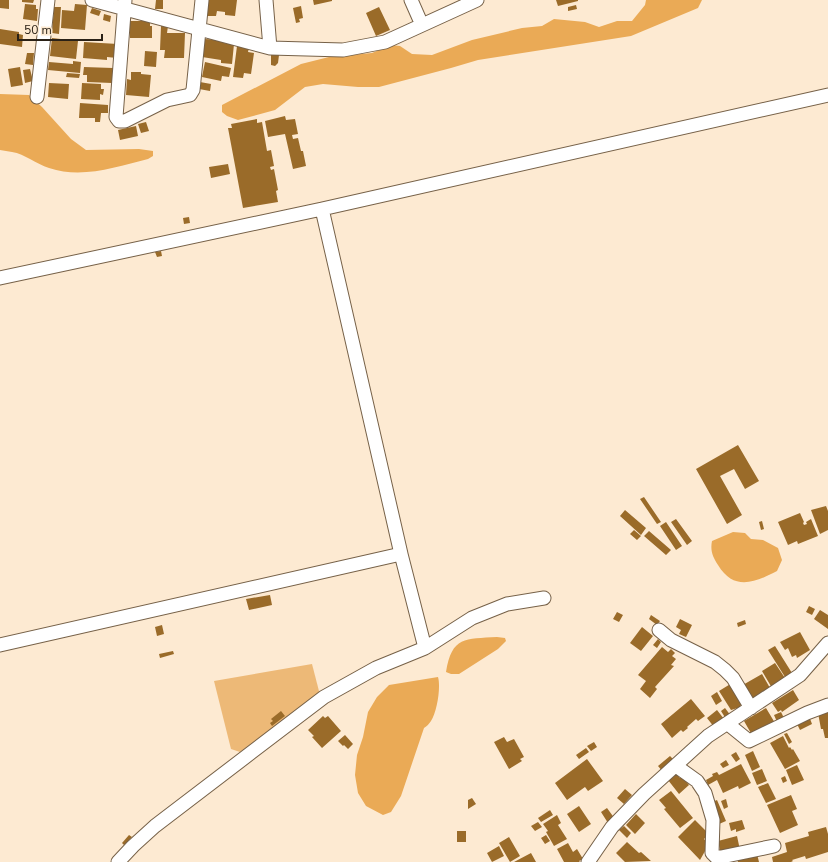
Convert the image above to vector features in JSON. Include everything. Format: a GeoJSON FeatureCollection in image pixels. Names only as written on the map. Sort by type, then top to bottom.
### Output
{"type":"FeatureCollection","features":[{"type":"Feature","properties":{"kind":"street"},"geometry":{"type":"LineString","coordinates":[[37,97],[48,0]]}},
{"type":"Feature","properties":{"kind":"street"},"geometry":{"type":"LineString","coordinates":[[92,0],[125,4],[199,30],[270,48],[342,50],[385,42],[477,0]]}},
{"type":"Feature","properties":{"kind":"street"},"geometry":{"type":"LineString","coordinates":[[125,4],[116,117],[119,121],[126,121],[167,100],[190,95],[193,90],[202,0]]}},
{"type":"Feature","properties":{"kind":"street"},"geometry":{"type":"LineString","coordinates":[[266,0],[270,48]]}},
{"type":"Feature","properties":{"kind":"street"},"geometry":{"type":"LineString","coordinates":[[411,0],[422,24]]}},
{"type":"Feature","properties":{"kind":"street"},"geometry":{"type":"LineString","coordinates":[[0,278],[322,209],[828,95]]}},
{"type":"Feature","properties":{"kind":"street"},"geometry":{"type":"LineString","coordinates":[[322,209],[401,554],[425,648]]}},
{"type":"Feature","properties":{"kind":"street"},"geometry":{"type":"LineString","coordinates":[[0,645],[401,554]]}},
{"type":"Feature","properties":{"kind":"street"},"geometry":{"type":"LineString","coordinates":[[118,862],[155,826],[324,697],[376,668],[425,648],[472,618],[507,604],[544,598]]}},
{"type":"Feature","properties":{"kind":"street"},"geometry":{"type":"LineString","coordinates":[[659,630],[670,640],[715,662],[732,678],[751,708]]}},
{"type":"Feature","properties":{"kind":"street"},"geometry":{"type":"LineString","coordinates":[[588,862],[612,827],[644,794],[708,736],[800,675],[828,643]]}},
{"type":"Feature","properties":{"kind":"street"},"geometry":{"type":"LineString","coordinates":[[728,724],[750,741],[807,713],[828,705]]}},
{"type":"Feature","properties":{"kind":"street"},"geometry":{"type":"LineString","coordinates":[[676,766],[697,781],[705,793],[713,820],[712,853],[716,857],[774,846]]}},
{"type":"Feature","properties":{"kind":"shaded area"},"geometry":{"type":"Polygon","coordinates":[[[646,0],[702,0],[698,8],[631,36],[478,60],[379,87],[323,84],[305,87],[275,110],[238,120],[227,116],[222,112],[222,105],[301,64],[329,57],[372,53],[391,45],[400,46],[412,54],[432,55],[472,40],[522,28],[542,26],[554,19],[585,22],[599,27],[617,21],[632,21],[645,5],[646,0]]]}},
{"type":"Feature","properties":{"kind":"shaded area"},"geometry":{"type":"Polygon","coordinates":[[[0,94],[29,95],[71,139],[86,150],[139,149],[153,151],[153,156],[148,159],[99,171],[74,172],[49,168],[17,153],[0,150],[0,94]]]}},
{"type":"Feature","properties":{"kind":"shaded area"},"geometry":{"type":"Polygon","coordinates":[[[733,532],[745,533],[751,539],[763,540],[778,548],[782,560],[777,571],[760,579],[745,582],[731,579],[724,573],[713,557],[711,548],[712,541],[733,532]]]}},
{"type":"Feature","properties":{"kind":"shaded area"},"geometry":{"type":"Polygon","coordinates":[[[497,637],[505,638],[506,641],[498,649],[459,674],[451,674],[446,672],[452,652],[456,646],[468,639],[497,637]]]}},
{"type":"Feature","properties":{"kind":"shaded area"},"geometry":{"type":"Polygon","coordinates":[[[312,664],[320,695],[240,752],[231,749],[214,681],[312,664]]]}},
{"type":"Feature","properties":{"kind":"shaded area"},"geometry":{"type":"Polygon","coordinates":[[[438,677],[439,693],[437,706],[433,717],[424,728],[401,796],[391,812],[383,815],[366,806],[358,793],[355,775],[357,755],[363,737],[368,712],[377,697],[389,685],[438,677]]]}},
{"type":"Feature","properties":{"kind":"building"},"geometry":{"type":"Polygon","coordinates":[[[0,0],[9,0],[9,9],[0,8],[0,0]]]}},
{"type":"Feature","properties":{"kind":"building"},"geometry":{"type":"Polygon","coordinates":[[[22,0],[34,0],[33,3],[22,2],[22,0]]]}},
{"type":"Feature","properties":{"kind":"building"},"geometry":{"type":"Polygon","coordinates":[[[156,0],[163,0],[163,9],[155,9],[156,0]]]}},
{"type":"Feature","properties":{"kind":"building"},"geometry":{"type":"Polygon","coordinates":[[[206,0],[237,0],[235,16],[225,15],[225,12],[217,11],[216,16],[205,16],[206,0]]]}},
{"type":"Feature","properties":{"kind":"building"},"geometry":{"type":"Polygon","coordinates":[[[313,0],[332,0],[332,1],[314,5],[313,0]]]}},
{"type":"Feature","properties":{"kind":"building"},"geometry":{"type":"Polygon","coordinates":[[[556,0],[578,0],[578,1],[558,6],[556,0]]]}},
{"type":"Feature","properties":{"kind":"building"},"geometry":{"type":"Polygon","coordinates":[[[25,4],[36,5],[36,9],[38,9],[37,21],[23,19],[25,4]]]}},
{"type":"Feature","properties":{"kind":"building"},"geometry":{"type":"Polygon","coordinates":[[[75,4],[87,5],[85,30],[61,28],[62,10],[74,11],[75,4]]]}},
{"type":"Feature","properties":{"kind":"building"},"geometry":{"type":"Polygon","coordinates":[[[576,5],[577,9],[568,11],[568,7],[576,5]]]}},
{"type":"Feature","properties":{"kind":"building"},"geometry":{"type":"Polygon","coordinates":[[[301,6],[303,18],[299,19],[300,22],[296,23],[293,8],[301,6]]]}},
{"type":"Feature","properties":{"kind":"building"},"geometry":{"type":"Polygon","coordinates":[[[54,7],[61,7],[59,34],[52,33],[54,7]]]}},
{"type":"Feature","properties":{"kind":"building"},"geometry":{"type":"Polygon","coordinates":[[[379,7],[390,30],[376,36],[366,13],[379,7]]]}},
{"type":"Feature","properties":{"kind":"building"},"geometry":{"type":"Polygon","coordinates":[[[92,8],[101,11],[99,16],[90,13],[92,8]]]}},
{"type":"Feature","properties":{"kind":"building"},"geometry":{"type":"Polygon","coordinates":[[[104,14],[111,16],[110,22],[103,20],[104,14]]]}},
{"type":"Feature","properties":{"kind":"building"},"geometry":{"type":"Polygon","coordinates":[[[130,21],[150,21],[150,26],[152,26],[152,38],[130,38],[130,21]]]}},
{"type":"Feature","properties":{"kind":"building"},"geometry":{"type":"Polygon","coordinates":[[[161,26],[168,26],[167,33],[185,33],[184,58],[164,58],[165,50],[160,50],[161,26]]]}},
{"type":"Feature","properties":{"kind":"building"},"geometry":{"type":"Polygon","coordinates":[[[0,29],[19,32],[19,34],[23,35],[22,47],[0,44],[0,29]]]}},
{"type":"Feature","properties":{"kind":"building"},"geometry":{"type":"Polygon","coordinates":[[[52,38],[78,41],[76,59],[50,56],[52,38]]]}},
{"type":"Feature","properties":{"kind":"building"},"geometry":{"type":"Polygon","coordinates":[[[204,39],[224,40],[224,43],[234,44],[232,64],[221,63],[221,60],[202,57],[204,39]]]}},
{"type":"Feature","properties":{"kind":"building"},"geometry":{"type":"Polygon","coordinates":[[[84,42],[118,44],[117,58],[107,57],[107,60],[83,58],[84,42]]]}},
{"type":"Feature","properties":{"kind":"building"},"geometry":{"type":"Polygon","coordinates":[[[237,46],[249,48],[248,52],[254,53],[251,74],[244,73],[243,78],[233,77],[237,46]]]}},
{"type":"Feature","properties":{"kind":"building"},"geometry":{"type":"Polygon","coordinates":[[[145,51],[157,52],[156,67],[144,66],[145,51]]]}},
{"type":"Feature","properties":{"kind":"building"},"geometry":{"type":"Polygon","coordinates":[[[27,53],[34,53],[33,65],[25,64],[27,53]]]}},
{"type":"Feature","properties":{"kind":"building"},"geometry":{"type":"Polygon","coordinates":[[[271,54],[279,55],[278,63],[275,66],[271,65],[271,54]]]}},
{"type":"Feature","properties":{"kind":"building"},"geometry":{"type":"Polygon","coordinates":[[[73,61],[81,62],[80,73],[48,70],[49,62],[73,64],[73,61]]]}},
{"type":"Feature","properties":{"kind":"building"},"geometry":{"type":"Polygon","coordinates":[[[205,62],[231,68],[229,77],[222,76],[221,81],[202,77],[205,62]]]}},
{"type":"Feature","properties":{"kind":"building"},"geometry":{"type":"Polygon","coordinates":[[[20,67],[23,85],[11,87],[8,69],[20,67]]]}},
{"type":"Feature","properties":{"kind":"building"},"geometry":{"type":"Polygon","coordinates":[[[84,67],[113,68],[112,83],[87,82],[87,75],[83,75],[84,67]]]}},
{"type":"Feature","properties":{"kind":"building"},"geometry":{"type":"Polygon","coordinates":[[[30,69],[33,81],[25,83],[23,70],[30,69]]]}},
{"type":"Feature","properties":{"kind":"building"},"geometry":{"type":"Polygon","coordinates":[[[131,72],[141,72],[141,74],[151,75],[149,97],[126,95],[127,79],[131,80],[131,72]]]}},
{"type":"Feature","properties":{"kind":"building"},"geometry":{"type":"Polygon","coordinates":[[[67,73],[80,74],[79,78],[66,77],[67,73]]]}},
{"type":"Feature","properties":{"kind":"building"},"geometry":{"type":"Polygon","coordinates":[[[200,82],[211,84],[210,91],[199,89],[200,82]]]}},
{"type":"Feature","properties":{"kind":"building"},"geometry":{"type":"Polygon","coordinates":[[[49,83],[69,84],[68,99],[48,97],[49,83]]]}},
{"type":"Feature","properties":{"kind":"building"},"geometry":{"type":"Polygon","coordinates":[[[82,83],[101,84],[101,89],[104,89],[103,95],[100,94],[100,100],[81,99],[82,83]]]}},
{"type":"Feature","properties":{"kind":"building"},"geometry":{"type":"Polygon","coordinates":[[[80,103],[108,105],[108,113],[101,113],[100,122],[95,122],[95,118],[79,118],[80,103]]]}},
{"type":"Feature","properties":{"kind":"building"},"geometry":{"type":"Polygon","coordinates":[[[285,116],[286,120],[295,119],[298,134],[292,135],[293,139],[298,138],[301,151],[303,151],[306,166],[293,169],[285,134],[268,137],[265,121],[285,116]]]}},
{"type":"Feature","properties":{"kind":"building"},"geometry":{"type":"Polygon","coordinates":[[[257,119],[257,123],[262,122],[267,151],[271,150],[274,166],[270,167],[271,170],[274,169],[278,190],[276,191],[278,202],[243,208],[228,128],[232,128],[231,124],[257,119]]]}},
{"type":"Feature","properties":{"kind":"building"},"geometry":{"type":"Polygon","coordinates":[[[146,122],[149,131],[141,133],[138,124],[146,122]]]}},
{"type":"Feature","properties":{"kind":"building"},"geometry":{"type":"Polygon","coordinates":[[[136,126],[138,136],[120,140],[118,130],[136,126]]]}},
{"type":"Feature","properties":{"kind":"building"},"geometry":{"type":"Polygon","coordinates":[[[228,164],[230,174],[211,178],[209,167],[228,164]]]}},
{"type":"Feature","properties":{"kind":"building"},"geometry":{"type":"Polygon","coordinates":[[[189,217],[190,223],[184,224],[183,218],[189,217]]]}},
{"type":"Feature","properties":{"kind":"building"},"geometry":{"type":"Polygon","coordinates":[[[161,251],[162,256],[157,257],[155,252],[161,251]]]}},
{"type":"Feature","properties":{"kind":"building"},"geometry":{"type":"Polygon","coordinates":[[[738,445],[759,481],[745,489],[734,469],[720,476],[742,515],[727,524],[696,469],[738,445]]]}},
{"type":"Feature","properties":{"kind":"building"},"geometry":{"type":"Polygon","coordinates":[[[644,497],[661,522],[657,524],[640,499],[644,497]]]}},
{"type":"Feature","properties":{"kind":"building"},"geometry":{"type":"Polygon","coordinates":[[[826,506],[828,511],[828,530],[820,534],[811,510],[826,506]]]}},
{"type":"Feature","properties":{"kind":"building"},"geometry":{"type":"Polygon","coordinates":[[[625,510],[646,528],[641,535],[620,516],[625,510]]]}},
{"type":"Feature","properties":{"kind":"building"},"geometry":{"type":"Polygon","coordinates":[[[800,513],[804,525],[811,519],[818,536],[798,544],[797,541],[788,545],[778,522],[800,513]]]}},
{"type":"Feature","properties":{"kind":"building"},"geometry":{"type":"Polygon","coordinates":[[[676,519],[692,541],[687,545],[671,522],[676,519]]]}},
{"type":"Feature","properties":{"kind":"building"},"geometry":{"type":"Polygon","coordinates":[[[762,521],[764,529],[761,530],[759,522],[762,521]]]}},
{"type":"Feature","properties":{"kind":"building"},"geometry":{"type":"Polygon","coordinates":[[[666,522],[682,546],[676,550],[660,526],[666,522]]]}},
{"type":"Feature","properties":{"kind":"building"},"geometry":{"type":"Polygon","coordinates":[[[634,530],[641,536],[637,540],[630,534],[634,530]]]}},
{"type":"Feature","properties":{"kind":"building"},"geometry":{"type":"Polygon","coordinates":[[[649,531],[671,550],[666,555],[644,536],[649,531]]]}},
{"type":"Feature","properties":{"kind":"building"},"geometry":{"type":"Polygon","coordinates":[[[270,595],[272,605],[249,610],[246,599],[270,595]]]}},
{"type":"Feature","properties":{"kind":"building"},"geometry":{"type":"Polygon","coordinates":[[[809,606],[815,609],[812,615],[806,612],[809,606]]]}},
{"type":"Feature","properties":{"kind":"building"},"geometry":{"type":"Polygon","coordinates":[[[820,610],[828,615],[828,629],[814,619],[820,610]]]}},
{"type":"Feature","properties":{"kind":"building"},"geometry":{"type":"Polygon","coordinates":[[[617,612],[623,615],[619,622],[613,619],[617,612]]]}},
{"type":"Feature","properties":{"kind":"building"},"geometry":{"type":"Polygon","coordinates":[[[651,615],[660,621],[657,625],[649,619],[651,615]]]}},
{"type":"Feature","properties":{"kind":"building"},"geometry":{"type":"Polygon","coordinates":[[[680,619],[692,625],[686,637],[679,634],[681,630],[676,627],[680,619]]]}},
{"type":"Feature","properties":{"kind":"building"},"geometry":{"type":"Polygon","coordinates":[[[745,620],[746,624],[738,627],[737,623],[745,620]]]}},
{"type":"Feature","properties":{"kind":"building"},"geometry":{"type":"Polygon","coordinates":[[[162,625],[164,634],[157,636],[155,627],[162,625]]]}},
{"type":"Feature","properties":{"kind":"building"},"geometry":{"type":"Polygon","coordinates":[[[642,627],[653,636],[641,651],[630,643],[642,627]]]}},
{"type":"Feature","properties":{"kind":"building"},"geometry":{"type":"Polygon","coordinates":[[[800,632],[810,650],[797,658],[796,655],[792,657],[788,648],[785,650],[780,642],[800,632]]]}},
{"type":"Feature","properties":{"kind":"building"},"geometry":{"type":"Polygon","coordinates":[[[658,639],[661,642],[657,648],[653,645],[658,639]]]}},
{"type":"Feature","properties":{"kind":"building"},"geometry":{"type":"Polygon","coordinates":[[[775,646],[792,673],[785,677],[768,650],[775,646]]]}},
{"type":"Feature","properties":{"kind":"building"},"geometry":{"type":"Polygon","coordinates":[[[662,647],[668,652],[671,649],[675,653],[672,656],[676,659],[671,665],[674,666],[655,687],[657,689],[650,698],[640,689],[646,681],[638,675],[662,647]]]}},
{"type":"Feature","properties":{"kind":"building"},"geometry":{"type":"Polygon","coordinates":[[[173,651],[174,654],[160,658],[159,654],[173,651]]]}},
{"type":"Feature","properties":{"kind":"building"},"geometry":{"type":"Polygon","coordinates":[[[775,663],[785,678],[772,688],[762,671],[775,663]]]}},
{"type":"Feature","properties":{"kind":"building"},"geometry":{"type":"Polygon","coordinates":[[[762,674],[770,688],[750,701],[741,686],[762,674]]]}},
{"type":"Feature","properties":{"kind":"building"},"geometry":{"type":"Polygon","coordinates":[[[732,683],[744,703],[740,706],[741,707],[731,710],[719,691],[732,683]]]}},
{"type":"Feature","properties":{"kind":"building"},"geometry":{"type":"Polygon","coordinates":[[[793,690],[799,700],[782,712],[781,710],[778,712],[772,703],[793,690]]]}},
{"type":"Feature","properties":{"kind":"building"},"geometry":{"type":"Polygon","coordinates":[[[717,692],[722,701],[716,705],[711,696],[717,692]]]}},
{"type":"Feature","properties":{"kind":"building"},"geometry":{"type":"Polygon","coordinates":[[[691,699],[705,716],[698,721],[696,719],[683,732],[681,730],[672,738],[661,724],[691,699]]]}},
{"type":"Feature","properties":{"kind":"building"},"geometry":{"type":"Polygon","coordinates":[[[725,708],[731,716],[726,719],[721,711],[725,708]]]}},
{"type":"Feature","properties":{"kind":"building"},"geometry":{"type":"Polygon","coordinates":[[[766,708],[775,723],[752,735],[744,721],[766,708]]]}},
{"type":"Feature","properties":{"kind":"building"},"geometry":{"type":"Polygon","coordinates":[[[717,710],[724,719],[714,727],[707,718],[717,710]]]}},
{"type":"Feature","properties":{"kind":"building"},"geometry":{"type":"Polygon","coordinates":[[[281,711],[285,716],[272,726],[270,723],[273,721],[271,719],[281,711]]]}},
{"type":"Feature","properties":{"kind":"building"},"geometry":{"type":"Polygon","coordinates":[[[828,711],[828,738],[825,738],[823,729],[821,729],[818,713],[828,711]]]}},
{"type":"Feature","properties":{"kind":"building"},"geometry":{"type":"Polygon","coordinates":[[[781,712],[785,720],[778,724],[774,715],[781,712]]]}},
{"type":"Feature","properties":{"kind":"building"},"geometry":{"type":"Polygon","coordinates":[[[323,716],[325,718],[328,716],[341,731],[322,748],[308,730],[323,716]]]}},
{"type":"Feature","properties":{"kind":"building"},"geometry":{"type":"Polygon","coordinates":[[[809,716],[812,724],[800,730],[796,722],[809,716]]]}},
{"type":"Feature","properties":{"kind":"building"},"geometry":{"type":"Polygon","coordinates":[[[787,733],[792,742],[789,744],[784,734],[787,733]]]}},
{"type":"Feature","properties":{"kind":"building"},"geometry":{"type":"Polygon","coordinates":[[[345,735],[353,744],[348,749],[338,741],[345,735]]]}},
{"type":"Feature","properties":{"kind":"building"},"geometry":{"type":"Polygon","coordinates":[[[783,736],[789,748],[790,747],[792,750],[793,749],[800,761],[785,769],[770,743],[783,736]]]}},
{"type":"Feature","properties":{"kind":"building"},"geometry":{"type":"Polygon","coordinates":[[[504,737],[507,742],[514,739],[524,757],[520,759],[522,761],[509,769],[494,742],[504,737]]]}},
{"type":"Feature","properties":{"kind":"building"},"geometry":{"type":"Polygon","coordinates":[[[594,742],[597,747],[591,751],[587,746],[594,742]]]}},
{"type":"Feature","properties":{"kind":"building"},"geometry":{"type":"Polygon","coordinates":[[[586,748],[589,752],[579,759],[576,755],[586,748]]]}},
{"type":"Feature","properties":{"kind":"building"},"geometry":{"type":"Polygon","coordinates":[[[753,751],[760,767],[752,771],[745,755],[753,751]]]}},
{"type":"Feature","properties":{"kind":"building"},"geometry":{"type":"Polygon","coordinates":[[[736,752],[740,759],[736,762],[731,755],[736,752]]]}},
{"type":"Feature","properties":{"kind":"building"},"geometry":{"type":"Polygon","coordinates":[[[670,756],[675,761],[663,772],[658,766],[670,756]]]}},
{"type":"Feature","properties":{"kind":"building"},"geometry":{"type":"Polygon","coordinates":[[[587,759],[603,781],[588,791],[585,787],[567,800],[555,783],[587,759]]]}},
{"type":"Feature","properties":{"kind":"building"},"geometry":{"type":"Polygon","coordinates":[[[726,760],[729,765],[723,768],[720,764],[726,760]]]}},
{"type":"Feature","properties":{"kind":"building"},"geometry":{"type":"Polygon","coordinates":[[[741,764],[751,783],[739,789],[738,786],[723,793],[717,780],[708,785],[706,780],[713,776],[712,774],[717,772],[719,775],[741,764]]]}},
{"type":"Feature","properties":{"kind":"building"},"geometry":{"type":"Polygon","coordinates":[[[797,765],[804,780],[792,785],[786,770],[797,765]]]}},
{"type":"Feature","properties":{"kind":"building"},"geometry":{"type":"Polygon","coordinates":[[[762,769],[767,781],[757,785],[752,773],[762,769]]]}},
{"type":"Feature","properties":{"kind":"building"},"geometry":{"type":"Polygon","coordinates":[[[676,774],[680,778],[682,776],[689,785],[679,794],[668,780],[676,774]]]}},
{"type":"Feature","properties":{"kind":"building"},"geometry":{"type":"Polygon","coordinates":[[[785,776],[787,781],[783,783],[781,778],[785,776]]]}},
{"type":"Feature","properties":{"kind":"building"},"geometry":{"type":"Polygon","coordinates":[[[768,783],[776,799],[766,803],[758,787],[768,783]]]}},
{"type":"Feature","properties":{"kind":"building"},"geometry":{"type":"Polygon","coordinates":[[[625,789],[632,795],[624,804],[617,798],[625,789]]]}},
{"type":"Feature","properties":{"kind":"building"},"geometry":{"type":"Polygon","coordinates":[[[671,791],[693,818],[680,828],[664,809],[666,808],[659,800],[671,791]]]}},
{"type":"Feature","properties":{"kind":"building"},"geometry":{"type":"Polygon","coordinates":[[[791,795],[797,809],[792,811],[798,825],[780,833],[767,805],[791,795]]]}},
{"type":"Feature","properties":{"kind":"building"},"geometry":{"type":"Polygon","coordinates":[[[472,798],[476,804],[468,809],[468,800],[472,798]]]}},
{"type":"Feature","properties":{"kind":"building"},"geometry":{"type":"Polygon","coordinates":[[[726,799],[728,807],[724,809],[721,801],[726,799]]]}},
{"type":"Feature","properties":{"kind":"building"},"geometry":{"type":"Polygon","coordinates":[[[717,800],[726,821],[719,824],[710,803],[717,800]]]}},
{"type":"Feature","properties":{"kind":"building"},"geometry":{"type":"Polygon","coordinates":[[[579,806],[591,824],[579,832],[567,814],[579,806]]]}},
{"type":"Feature","properties":{"kind":"building"},"geometry":{"type":"Polygon","coordinates":[[[607,808],[615,819],[608,823],[601,812],[607,808]]]}},
{"type":"Feature","properties":{"kind":"building"},"geometry":{"type":"Polygon","coordinates":[[[550,810],[553,815],[541,822],[538,818],[550,810]]]}},
{"type":"Feature","properties":{"kind":"building"},"geometry":{"type":"Polygon","coordinates":[[[636,814],[645,823],[635,834],[626,825],[636,814]]]}},
{"type":"Feature","properties":{"kind":"building"},"geometry":{"type":"Polygon","coordinates":[[[557,815],[561,823],[558,825],[567,839],[554,846],[546,832],[548,831],[543,824],[557,815]]]}},
{"type":"Feature","properties":{"kind":"building"},"geometry":{"type":"Polygon","coordinates":[[[695,820],[709,834],[704,839],[709,844],[700,860],[678,837],[695,820]]]}},
{"type":"Feature","properties":{"kind":"building"},"geometry":{"type":"Polygon","coordinates":[[[742,820],[745,829],[736,832],[736,829],[731,831],[729,823],[742,820]]]}},
{"type":"Feature","properties":{"kind":"building"},"geometry":{"type":"Polygon","coordinates":[[[538,822],[542,827],[535,831],[531,826],[538,822]]]}},
{"type":"Feature","properties":{"kind":"building"},"geometry":{"type":"Polygon","coordinates":[[[624,826],[631,833],[627,838],[619,830],[624,826]]]}},
{"type":"Feature","properties":{"kind":"building"},"geometry":{"type":"Polygon","coordinates":[[[826,827],[828,834],[828,852],[806,859],[805,856],[792,860],[793,861],[791,862],[773,862],[772,857],[787,852],[785,843],[809,836],[808,832],[826,827]]]}},
{"type":"Feature","properties":{"kind":"building"},"geometry":{"type":"Polygon","coordinates":[[[457,831],[466,831],[466,842],[457,842],[457,831]]]}},
{"type":"Feature","properties":{"kind":"building"},"geometry":{"type":"Polygon","coordinates":[[[129,835],[132,837],[124,845],[122,843],[129,835]]]}},
{"type":"Feature","properties":{"kind":"building"},"geometry":{"type":"Polygon","coordinates":[[[546,835],[550,841],[545,844],[541,838],[546,835]]]}},
{"type":"Feature","properties":{"kind":"building"},"geometry":{"type":"Polygon","coordinates":[[[737,836],[740,850],[721,855],[718,841],[737,836]]]}},
{"type":"Feature","properties":{"kind":"building"},"geometry":{"type":"Polygon","coordinates":[[[509,837],[520,856],[510,862],[499,843],[509,837]]]}},
{"type":"Feature","properties":{"kind":"building"},"geometry":{"type":"Polygon","coordinates":[[[627,842],[651,861],[625,862],[616,853],[627,842]]]}},
{"type":"Feature","properties":{"kind":"building"},"geometry":{"type":"Polygon","coordinates":[[[568,843],[573,852],[577,849],[583,859],[579,861],[580,862],[564,862],[557,849],[568,843]]]}},
{"type":"Feature","properties":{"kind":"building"},"geometry":{"type":"Polygon","coordinates":[[[499,846],[504,856],[492,862],[487,853],[499,846]]]}},
{"type":"Feature","properties":{"kind":"building"},"geometry":{"type":"Polygon","coordinates":[[[531,853],[536,862],[514,862],[531,853]]]}},
{"type":"Feature","properties":{"kind":"building"},"geometry":{"type":"Polygon","coordinates":[[[757,854],[759,862],[738,862],[737,859],[757,854]]]}}]}
